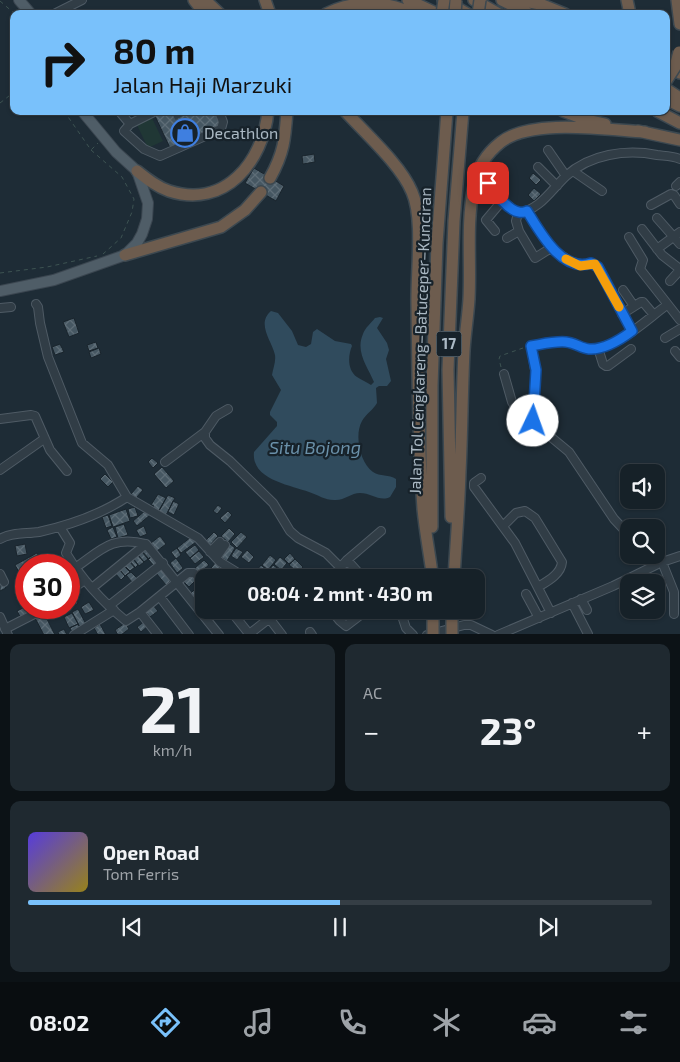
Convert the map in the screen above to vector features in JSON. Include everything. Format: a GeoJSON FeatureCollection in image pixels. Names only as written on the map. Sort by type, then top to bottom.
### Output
{"type":"FeatureCollection","features":[{"type":"Feature","properties":{"kind":"highway"},"geometry":{"type":"LineString","coordinates":[[194,0],[202,10]]}},
{"type":"Feature","properties":{"kind":"highway"},"geometry":{"type":"LineString","coordinates":[[205,0],[216,10]]}},
{"type":"Feature","properties":{"kind":"highway"},"geometry":{"type":"LineString","coordinates":[[334,10],[345,4],[368,0],[390,3],[404,10]]}},
{"type":"Feature","properties":{"kind":"highway"},"geometry":{"type":"LineString","coordinates":[[408,0],[429,10]]}},
{"type":"Feature","properties":{"kind":"highway"},"geometry":{"type":"LineString","coordinates":[[443,0],[461,10]]}},
{"type":"Feature","properties":{"kind":"highway"},"geometry":{"type":"LineString","coordinates":[[474,0],[492,10]]}},
{"type":"Feature","properties":{"kind":"highway"},"geometry":{"type":"LineString","coordinates":[[502,0],[521,10]]}},
{"type":"Feature","properties":{"kind":"highway"},"geometry":{"type":"LineString","coordinates":[[519,0],[540,4],[555,10]]}},
{"type":"Feature","properties":{"kind":"highway"},"geometry":{"type":"LineString","coordinates":[[677,0],[680,24]]}},
{"type":"Feature","properties":{"kind":"highway"},"geometry":{"type":"LineString","coordinates":[[364,10],[373,7],[396,10]]}},
{"type":"Feature","properties":{"kind":"highway"},"geometry":{"type":"LineString","coordinates":[[670,74],[675,66],[680,49]]}},
{"type":"Feature","properties":{"kind":"highway"},"geometry":{"type":"LineString","coordinates":[[136,171],[157,186],[180,194],[197,194],[225,187],[241,175],[256,152],[264,131],[267,115]]}},
{"type":"Feature","properties":{"kind":"highway"},"geometry":{"type":"LineString","coordinates":[[270,178],[280,160],[283,149],[287,115]]}},
{"type":"Feature","properties":{"kind":"highway"},"geometry":{"type":"LineString","coordinates":[[341,115],[380,150]]}},
{"type":"Feature","properties":{"kind":"highway"},"geometry":{"type":"LineString","coordinates":[[349,115],[406,179],[417,206],[419,415],[424,510],[431,569]]}},
{"type":"Feature","properties":{"kind":"highway","name":"Jalan Tol Cengkareng–Batuceper–Kunciran"},"geometry":{"type":"LineString","coordinates":[[432,569],[432,376],[437,243],[446,115]]}},
{"type":"Feature","properties":{"kind":"highway","name":"17"},"geometry":{"type":"LineString","coordinates":[[453,569],[448,370],[454,221],[463,115]]}},
{"type":"Feature","properties":{"kind":"highway"},"geometry":{"type":"LineString","coordinates":[[574,115],[587,120],[680,140]]}},
{"type":"Feature","properties":{"kind":"highway"},"geometry":{"type":"LineString","coordinates":[[664,115],[680,123]]}},
{"type":"Feature","properties":{"kind":"highway"},"geometry":{"type":"LineString","coordinates":[[454,569],[460,472],[464,350],[469,297],[470,214],[474,184],[481,165],[493,149],[502,141],[530,130],[563,128],[645,132]]}},
{"type":"Feature","properties":{"kind":"highway"},"geometry":{"type":"LineString","coordinates":[[125,255],[221,227],[245,210],[261,192]]}},
{"type":"Feature","properties":{"kind":"highway"},"geometry":{"type":"LineString","coordinates":[[433,619],[433,634]]}},
{"type":"Feature","properties":{"kind":"highway"},"geometry":{"type":"LineString","coordinates":[[452,619],[452,634]]}},
{"type":"Feature","properties":{"kind":"main road"},"geometry":{"type":"LineString","coordinates":[[19,0],[28,10]]}},
{"type":"Feature","properties":{"kind":"main road"},"geometry":{"type":"LineString","coordinates":[[0,291],[54,280],[125,255],[140,238],[147,219],[147,199],[136,171],[103,138],[85,115]]}},
{"type":"Feature","properties":{"kind":"street"},"geometry":{"type":"LineString","coordinates":[[60,0],[69,6]]}},
{"type":"Feature","properties":{"kind":"street"},"geometry":{"type":"LineString","coordinates":[[62,10],[82,0]]}},
{"type":"Feature","properties":{"kind":"street"},"geometry":{"type":"LineString","coordinates":[[122,115],[130,124]]}},
{"type":"Feature","properties":{"kind":"street"},"geometry":{"type":"LineString","coordinates":[[148,115],[130,124],[124,129],[124,132],[144,149],[155,155],[166,154],[221,129],[224,122],[220,115]]}},
{"type":"Feature","properties":{"kind":"street"},"geometry":{"type":"LineString","coordinates":[[548,150],[566,176]]}},
{"type":"Feature","properties":{"kind":"street"},"geometry":{"type":"LineString","coordinates":[[488,183],[502,201],[518,212],[527,211],[537,206],[573,170],[590,160],[610,154],[643,153],[680,159]]}},
{"type":"Feature","properties":{"kind":"street"},"geometry":{"type":"LineString","coordinates":[[538,166],[557,186]]}},
{"type":"Feature","properties":{"kind":"street"},"geometry":{"type":"LineString","coordinates":[[573,170],[602,191]]}},
{"type":"Feature","properties":{"kind":"street"},"geometry":{"type":"LineString","coordinates":[[651,205],[671,194],[674,194],[680,202]]}},
{"type":"Feature","properties":{"kind":"street"},"geometry":{"type":"LineString","coordinates":[[495,231],[486,220],[502,201]]}},
{"type":"Feature","properties":{"kind":"street"},"geometry":{"type":"LineString","coordinates":[[527,211],[551,248],[580,266],[595,264],[632,331]]}},
{"type":"Feature","properties":{"kind":"street"},"geometry":{"type":"LineString","coordinates":[[518,212],[516,221],[519,231],[535,258],[551,248]]}},
{"type":"Feature","properties":{"kind":"street"},"geometry":{"type":"LineString","coordinates":[[657,218],[677,234],[680,244]]}},
{"type":"Feature","properties":{"kind":"street"},"geometry":{"type":"LineString","coordinates":[[642,229],[664,258],[680,270],[670,281]]}},
{"type":"Feature","properties":{"kind":"street"},"geometry":{"type":"LineString","coordinates":[[507,238],[519,231]]}},
{"type":"Feature","properties":{"kind":"street"},"geometry":{"type":"LineString","coordinates":[[657,249],[677,234]]}},
{"type":"Feature","properties":{"kind":"street"},"geometry":{"type":"LineString","coordinates":[[629,237],[643,260],[640,269],[680,320]]}},
{"type":"Feature","properties":{"kind":"street"},"geometry":{"type":"LineString","coordinates":[[623,290],[634,306]]}},
{"type":"Feature","properties":{"kind":"street"},"geometry":{"type":"LineString","coordinates":[[622,314],[643,302],[654,315]]}},
{"type":"Feature","properties":{"kind":"street"},"geometry":{"type":"LineString","coordinates":[[36,304],[48,357],[80,439],[91,452],[108,466],[127,497],[198,538],[213,555],[233,569]]}},
{"type":"Feature","properties":{"kind":"street"},"geometry":{"type":"LineString","coordinates":[[533,421],[536,370],[531,346],[567,342],[588,349],[598,348],[615,342],[667,305]]}},
{"type":"Feature","properties":{"kind":"street"},"geometry":{"type":"LineString","coordinates":[[0,308],[11,308]]}},
{"type":"Feature","properties":{"kind":"street"},"geometry":{"type":"LineString","coordinates":[[665,338],[680,330]]}},
{"type":"Feature","properties":{"kind":"street"},"geometry":{"type":"LineString","coordinates":[[598,348],[602,364],[606,366],[631,349]]}},
{"type":"Feature","properties":{"kind":"street"},"geometry":{"type":"LineString","coordinates":[[504,374],[512,402],[516,408],[569,452],[620,525]]}},
{"type":"Feature","properties":{"kind":"street"},"geometry":{"type":"LineString","coordinates":[[165,462],[205,432],[216,416],[228,409]]}},
{"type":"Feature","properties":{"kind":"street"},"geometry":{"type":"LineString","coordinates":[[0,420],[34,415],[51,452],[68,471]]}},
{"type":"Feature","properties":{"kind":"street"},"geometry":{"type":"LineString","coordinates":[[205,432],[205,438],[210,444],[230,460],[273,503],[290,531],[298,538],[326,553],[340,567],[381,532]]}},
{"type":"Feature","properties":{"kind":"street"},"geometry":{"type":"LineString","coordinates":[[0,470],[44,439]]}},
{"type":"Feature","properties":{"kind":"street"},"geometry":{"type":"LineString","coordinates":[[481,478],[474,483],[474,487],[515,544],[551,613]]}},
{"type":"Feature","properties":{"kind":"street"},"geometry":{"type":"LineString","coordinates":[[0,539],[6,535],[60,527],[100,513],[127,497]]}},
{"type":"Feature","properties":{"kind":"street"},"geometry":{"type":"LineString","coordinates":[[503,526],[516,513],[525,511],[535,518],[562,562],[562,568],[557,574],[538,588]]}},
{"type":"Feature","properties":{"kind":"street"},"geometry":{"type":"LineString","coordinates":[[60,527],[70,543],[67,554]]}},
{"type":"Feature","properties":{"kind":"street"},"geometry":{"type":"LineString","coordinates":[[80,565],[110,544],[118,541],[135,541],[146,544],[219,634]]}},
{"type":"Feature","properties":{"kind":"street"},"geometry":{"type":"LineString","coordinates":[[92,588],[146,544]]}},
{"type":"Feature","properties":{"kind":"street"},"geometry":{"type":"LineString","coordinates":[[213,555],[223,544]]}},
{"type":"Feature","properties":{"kind":"street"},"geometry":{"type":"LineString","coordinates":[[665,561],[680,556]]}},
{"type":"Feature","properties":{"kind":"street"},"geometry":{"type":"LineString","coordinates":[[347,560],[355,569]]}},
{"type":"Feature","properties":{"kind":"street"},"geometry":{"type":"LineString","coordinates":[[74,634],[112,607],[163,563]]}},
{"type":"Feature","properties":{"kind":"street"},"geometry":{"type":"LineString","coordinates":[[498,634],[551,613],[640,574],[658,564]]}},
{"type":"Feature","properties":{"kind":"street"},"geometry":{"type":"LineString","coordinates":[[663,564],[674,592],[674,614]]}},
{"type":"Feature","properties":{"kind":"street"},"geometry":{"type":"LineString","coordinates":[[80,573],[92,588],[126,621],[191,572],[195,575]]}},
{"type":"Feature","properties":{"kind":"street"},"geometry":{"type":"LineString","coordinates":[[0,574],[4,582]]}},
{"type":"Feature","properties":{"kind":"street"},"geometry":{"type":"LineString","coordinates":[[80,583],[85,580]]}},
{"type":"Feature","properties":{"kind":"street"},"geometry":{"type":"LineString","coordinates":[[526,594],[538,618]]}},
{"type":"Feature","properties":{"kind":"street"},"geometry":{"type":"LineString","coordinates":[[160,597],[189,634]]}},
{"type":"Feature","properties":{"kind":"street"},"geometry":{"type":"LineString","coordinates":[[582,598],[587,610]]}},
{"type":"Feature","properties":{"kind":"street"},"geometry":{"type":"LineString","coordinates":[[572,603],[588,634]]}},
{"type":"Feature","properties":{"kind":"street"},"geometry":{"type":"LineString","coordinates":[[140,612],[158,634]]}},
{"type":"Feature","properties":{"kind":"street"},"geometry":{"type":"LineString","coordinates":[[0,617],[4,629],[24,619]]}},
{"type":"Feature","properties":{"kind":"street"},"geometry":{"type":"LineString","coordinates":[[237,619],[249,634],[268,619]]}},
{"type":"Feature","properties":{"kind":"street"},"geometry":{"type":"LineString","coordinates":[[270,619],[282,634]]}},
{"type":"Feature","properties":{"kind":"street"},"geometry":{"type":"LineString","coordinates":[[338,619],[352,634]]}},
{"type":"Feature","properties":{"kind":"street"},"geometry":{"type":"LineString","coordinates":[[346,629],[357,619]]}},
{"type":"Feature","properties":{"kind":"street"},"geometry":{"type":"LineString","coordinates":[[403,619],[406,628],[413,634]]}},
{"type":"Feature","properties":{"kind":"street"},"geometry":{"type":"LineString","coordinates":[[427,634],[464,625],[471,625],[492,634]]}},
{"type":"Feature","properties":{"kind":"path"},"geometry":{"type":"LineString","coordinates":[[0,1],[10,10]]}},
{"type":"Feature","properties":{"kind":"path"},"geometry":{"type":"LineString","coordinates":[[0,103],[10,94]]}},
{"type":"Feature","properties":{"kind":"path"},"geometry":{"type":"LineString","coordinates":[[0,273],[48,267],[102,255],[121,238],[132,212],[134,199],[122,177],[91,150],[67,115]]}},
{"type":"Feature","properties":{"kind":"path"},"geometry":{"type":"LineString","coordinates":[[91,150],[103,138]]}},
{"type":"Feature","properties":{"kind":"path"},"geometry":{"type":"LineString","coordinates":[[504,374],[499,359],[500,356],[531,346]]}},
{"type":"Feature","properties":{"kind":"green space"},"geometry":{"type":"Polygon","coordinates":[[[152,118],[163,141],[148,148],[137,125],[152,118]]]}},
{"type":"Feature","properties":{"kind":"water","name":"Situ Bojong"},"geometry":{"type":"Polygon","coordinates":[[[271,311],[278,313],[292,331],[298,345],[306,347],[311,344],[313,332],[317,329],[335,341],[351,344],[349,362],[351,370],[357,377],[371,385],[374,382],[361,353],[361,341],[365,330],[375,318],[383,318],[377,328],[387,343],[389,350],[386,359],[391,381],[387,386],[376,388],[377,403],[362,421],[359,441],[362,456],[368,468],[376,474],[396,479],[396,487],[390,497],[379,498],[360,493],[338,500],[328,499],[283,484],[265,475],[259,469],[255,461],[254,452],[277,426],[277,422],[270,415],[270,412],[281,390],[272,375],[275,355],[265,327],[265,321],[271,311]]]}},
{"type":"Feature","properties":{"kind":"building","name":"Decathlon"},"geometry":{"type":"Polygon","coordinates":[[[216,115],[221,126],[171,150],[155,116],[216,115]]]}},
{"type":"Feature","properties":{"kind":"building"},"geometry":{"type":"Polygon","coordinates":[[[314,154],[315,162],[303,164],[302,156],[314,154]]]}},
{"type":"Feature","properties":{"kind":"building"},"geometry":{"type":"Polygon","coordinates":[[[254,168],[284,186],[276,201],[245,183],[254,168]]]}},
{"type":"Feature","properties":{"kind":"building"},"geometry":{"type":"Polygon","coordinates":[[[533,173],[541,180],[536,185],[529,178],[533,173]]]}},
{"type":"Feature","properties":{"kind":"building"},"geometry":{"type":"Polygon","coordinates":[[[534,188],[541,194],[534,201],[528,195],[534,188]]]}},
{"type":"Feature","properties":{"kind":"building"},"geometry":{"type":"Polygon","coordinates":[[[74,318],[79,333],[69,337],[63,322],[74,318]]]}},
{"type":"Feature","properties":{"kind":"building"},"geometry":{"type":"Polygon","coordinates":[[[96,342],[98,348],[89,351],[87,345],[96,342]]]}},
{"type":"Feature","properties":{"kind":"building"},"geometry":{"type":"Polygon","coordinates":[[[60,344],[64,352],[55,355],[52,347],[60,344]]]}},
{"type":"Feature","properties":{"kind":"building"},"geometry":{"type":"Polygon","coordinates":[[[99,348],[101,354],[91,358],[89,352],[99,348]]]}},
{"type":"Feature","properties":{"kind":"building"},"geometry":{"type":"Polygon","coordinates":[[[152,458],[158,463],[153,468],[148,462],[152,458]]]}},
{"type":"Feature","properties":{"kind":"building"},"geometry":{"type":"Polygon","coordinates":[[[162,467],[174,481],[166,488],[154,474],[162,467]]]}},
{"type":"Feature","properties":{"kind":"building"},"geometry":{"type":"Polygon","coordinates":[[[105,474],[113,482],[108,487],[100,479],[105,474]]]}},
{"type":"Feature","properties":{"kind":"building"},"geometry":{"type":"Polygon","coordinates":[[[138,486],[143,490],[136,498],[131,494],[138,486]]]}},
{"type":"Feature","properties":{"kind":"building"},"geometry":{"type":"Polygon","coordinates":[[[158,494],[166,498],[158,512],[152,509],[154,506],[151,505],[158,494]]]}},
{"type":"Feature","properties":{"kind":"building"},"geometry":{"type":"Polygon","coordinates":[[[168,495],[175,498],[166,515],[159,511],[168,495]]]}},
{"type":"Feature","properties":{"kind":"building"},"geometry":{"type":"Polygon","coordinates":[[[173,501],[179,504],[174,515],[168,512],[173,501]]]}},
{"type":"Feature","properties":{"kind":"building"},"geometry":{"type":"Polygon","coordinates":[[[218,505],[222,508],[217,514],[213,511],[218,505]]]}},
{"type":"Feature","properties":{"kind":"building"},"geometry":{"type":"Polygon","coordinates":[[[135,507],[138,516],[130,518],[128,509],[135,507]]]}},
{"type":"Feature","properties":{"kind":"building"},"geometry":{"type":"Polygon","coordinates":[[[126,509],[130,521],[113,527],[109,515],[126,509]]]}},
{"type":"Feature","properties":{"kind":"building"},"geometry":{"type":"Polygon","coordinates":[[[146,510],[150,515],[137,526],[133,521],[146,510]]]}},
{"type":"Feature","properties":{"kind":"building"},"geometry":{"type":"Polygon","coordinates":[[[228,511],[232,515],[225,523],[220,518],[228,511]]]}},
{"type":"Feature","properties":{"kind":"building"},"geometry":{"type":"Polygon","coordinates":[[[108,515],[112,526],[106,528],[102,517],[108,515]]]}},
{"type":"Feature","properties":{"kind":"building"},"geometry":{"type":"Polygon","coordinates":[[[124,524],[128,535],[118,538],[115,527],[124,524]]]}},
{"type":"Feature","properties":{"kind":"building"},"geometry":{"type":"Polygon","coordinates":[[[144,526],[147,534],[140,537],[136,530],[144,526]]]}},
{"type":"Feature","properties":{"kind":"building"},"geometry":{"type":"Polygon","coordinates":[[[113,527],[117,537],[111,539],[107,530],[113,527]]]}},
{"type":"Feature","properties":{"kind":"building"},"geometry":{"type":"Polygon","coordinates":[[[229,528],[235,534],[228,542],[221,536],[229,528]]]}},
{"type":"Feature","properties":{"kind":"building"},"geometry":{"type":"Polygon","coordinates":[[[214,532],[218,536],[210,545],[205,541],[214,532]]]}},
{"type":"Feature","properties":{"kind":"building"},"geometry":{"type":"Polygon","coordinates":[[[241,532],[247,537],[237,548],[231,542],[241,532]]]}},
{"type":"Feature","properties":{"kind":"building"},"geometry":{"type":"Polygon","coordinates":[[[160,536],[166,544],[157,551],[151,543],[160,536]]]}},
{"type":"Feature","properties":{"kind":"building"},"geometry":{"type":"Polygon","coordinates":[[[191,537],[196,542],[181,553],[177,548],[191,537]]]}},
{"type":"Feature","properties":{"kind":"building"},"geometry":{"type":"Polygon","coordinates":[[[25,544],[27,554],[17,554],[15,546],[25,544]]]}},
{"type":"Feature","properties":{"kind":"building"},"geometry":{"type":"Polygon","coordinates":[[[230,544],[235,548],[227,561],[221,557],[230,544]]]}},
{"type":"Feature","properties":{"kind":"building"},"geometry":{"type":"Polygon","coordinates":[[[195,545],[199,550],[190,558],[185,552],[195,545]]]}},
{"type":"Feature","properties":{"kind":"building"},"geometry":{"type":"Polygon","coordinates":[[[148,546],[154,554],[149,559],[142,551],[148,546]]]}},
{"type":"Feature","properties":{"kind":"building"},"geometry":{"type":"Polygon","coordinates":[[[177,548],[181,555],[176,559],[171,552],[177,548]]]}},
{"type":"Feature","properties":{"kind":"building"},"geometry":{"type":"Polygon","coordinates":[[[236,548],[243,552],[237,560],[231,556],[236,548]]]}},
{"type":"Feature","properties":{"kind":"building"},"geometry":{"type":"Polygon","coordinates":[[[247,550],[254,557],[249,563],[241,557],[247,550]]]}},
{"type":"Feature","properties":{"kind":"building"},"geometry":{"type":"Polygon","coordinates":[[[141,551],[148,559],[144,562],[137,554],[141,551]]]}},
{"type":"Feature","properties":{"kind":"building"},"geometry":{"type":"Polygon","coordinates":[[[199,551],[204,557],[195,564],[190,558],[199,551]]]}},
{"type":"Feature","properties":{"kind":"building"},"geometry":{"type":"Polygon","coordinates":[[[290,553],[295,559],[289,564],[284,559],[290,553]]]}},
{"type":"Feature","properties":{"kind":"building"},"geometry":{"type":"Polygon","coordinates":[[[137,554],[144,562],[139,566],[133,558],[137,554]]]}},
{"type":"Feature","properties":{"kind":"building"},"geometry":{"type":"Polygon","coordinates":[[[154,554],[160,561],[154,566],[148,559],[154,554]]]}},
{"type":"Feature","properties":{"kind":"building"},"geometry":{"type":"Polygon","coordinates":[[[270,555],[276,560],[269,569],[262,565],[270,555]]]}},
{"type":"Feature","properties":{"kind":"building"},"geometry":{"type":"Polygon","coordinates":[[[280,557],[287,563],[282,569],[274,564],[280,557]]]}},
{"type":"Feature","properties":{"kind":"building"},"geometry":{"type":"Polygon","coordinates":[[[132,558],[138,565],[135,568],[129,561],[132,558]]]}},
{"type":"Feature","properties":{"kind":"building"},"geometry":{"type":"Polygon","coordinates":[[[176,558],[183,568],[177,573],[170,563],[176,558]]]}},
{"type":"Feature","properties":{"kind":"building"},"geometry":{"type":"Polygon","coordinates":[[[295,559],[303,567],[294,569],[289,565],[295,559]]]}},
{"type":"Feature","properties":{"kind":"building"},"geometry":{"type":"Polygon","coordinates":[[[129,560],[135,567],[130,571],[124,565],[129,560]]]}},
{"type":"Feature","properties":{"kind":"building"},"geometry":{"type":"Polygon","coordinates":[[[204,560],[209,565],[204,569],[195,568],[204,560]]]}},
{"type":"Feature","properties":{"kind":"building"},"geometry":{"type":"Polygon","coordinates":[[[217,561],[222,565],[218,569],[211,568],[217,561]]]}},
{"type":"Feature","properties":{"kind":"building"},"geometry":{"type":"Polygon","coordinates":[[[123,565],[130,572],[125,576],[119,569],[123,565]]]}},
{"type":"Feature","properties":{"kind":"building"},"geometry":{"type":"Polygon","coordinates":[[[261,565],[266,569],[258,569],[261,565]]]}},
{"type":"Feature","properties":{"kind":"building"},"geometry":{"type":"Polygon","coordinates":[[[273,565],[277,568],[276,569],[270,569],[273,565]]]}},
{"type":"Feature","properties":{"kind":"building"},"geometry":{"type":"Polygon","coordinates":[[[164,567],[174,578],[166,585],[156,573],[164,567]]]}},
{"type":"Feature","properties":{"kind":"building"},"geometry":{"type":"Polygon","coordinates":[[[119,569],[125,576],[121,580],[115,573],[119,569]]]}},
{"type":"Feature","properties":{"kind":"building"},"geometry":{"type":"Polygon","coordinates":[[[131,572],[138,579],[133,583],[126,575],[131,572]]]}},
{"type":"Feature","properties":{"kind":"building"},"geometry":{"type":"Polygon","coordinates":[[[191,574],[195,579],[189,587],[183,581],[191,574]]]}},
{"type":"Feature","properties":{"kind":"building"},"geometry":{"type":"Polygon","coordinates":[[[0,579],[6,588],[0,591],[0,579]]]}},
{"type":"Feature","properties":{"kind":"building"},"geometry":{"type":"Polygon","coordinates":[[[195,589],[195,598],[190,594],[195,589]]]}},
{"type":"Feature","properties":{"kind":"building"},"geometry":{"type":"Polygon","coordinates":[[[89,602],[94,610],[85,614],[81,607],[89,602]]]}},
{"type":"Feature","properties":{"kind":"building"},"geometry":{"type":"Polygon","coordinates":[[[152,604],[158,611],[150,617],[144,610],[152,604]]]}},
{"type":"Feature","properties":{"kind":"building"},"geometry":{"type":"Polygon","coordinates":[[[80,613],[87,626],[81,629],[76,619],[80,619],[80,613]]]}},
{"type":"Feature","properties":{"kind":"building"},"geometry":{"type":"Polygon","coordinates":[[[36,619],[47,619],[54,634],[43,634],[36,619]]]}},
{"type":"Feature","properties":{"kind":"building"},"geometry":{"type":"Polygon","coordinates":[[[65,619],[75,619],[78,624],[69,628],[65,619]]]}},
{"type":"Feature","properties":{"kind":"building"},"geometry":{"type":"Polygon","coordinates":[[[145,621],[149,625],[141,632],[137,627],[145,621]]]}},
{"type":"Feature","properties":{"kind":"building"},"geometry":{"type":"Polygon","coordinates":[[[125,623],[129,629],[122,634],[117,634],[115,630],[125,623]]]}},
{"type":"Feature","properties":{"kind":"building"},"geometry":{"type":"Polygon","coordinates":[[[78,624],[81,630],[73,634],[70,628],[78,624]]]}},
{"type":"Feature","properties":{"kind":"building"},"geometry":{"type":"Polygon","coordinates":[[[100,624],[105,634],[97,634],[94,628],[100,624]]]}},
{"type":"Feature","properties":{"kind":"building"},"geometry":{"type":"Polygon","coordinates":[[[64,629],[66,634],[59,634],[58,632],[64,629]]]}},
{"type":"Feature","properties":{"kind":"tunnel"},"geometry":{"type":"LineString","coordinates":[[177,115],[192,140]]}},
{"type":"Feature","properties":{"kind":"slow traffic"},"geometry":{"type":"LineString","coordinates":[[566,259],[580,266],[591,263],[595,264],[619,307]]}},
{"type":"Feature","properties":{"kind":"place","name":"Decathlon"},"geometry":{"type":"Point","coordinates":[185,133]}},
{"type":"Feature","properties":{"kind":"route"},"geometry":{"type":"LineString","coordinates":[[488,183],[502,201],[513,209],[518,212],[527,211],[551,248],[580,266],[591,263],[598,267],[632,331],[620,340],[598,348],[588,349],[567,342],[531,346],[536,370],[533,421]]}}]}
